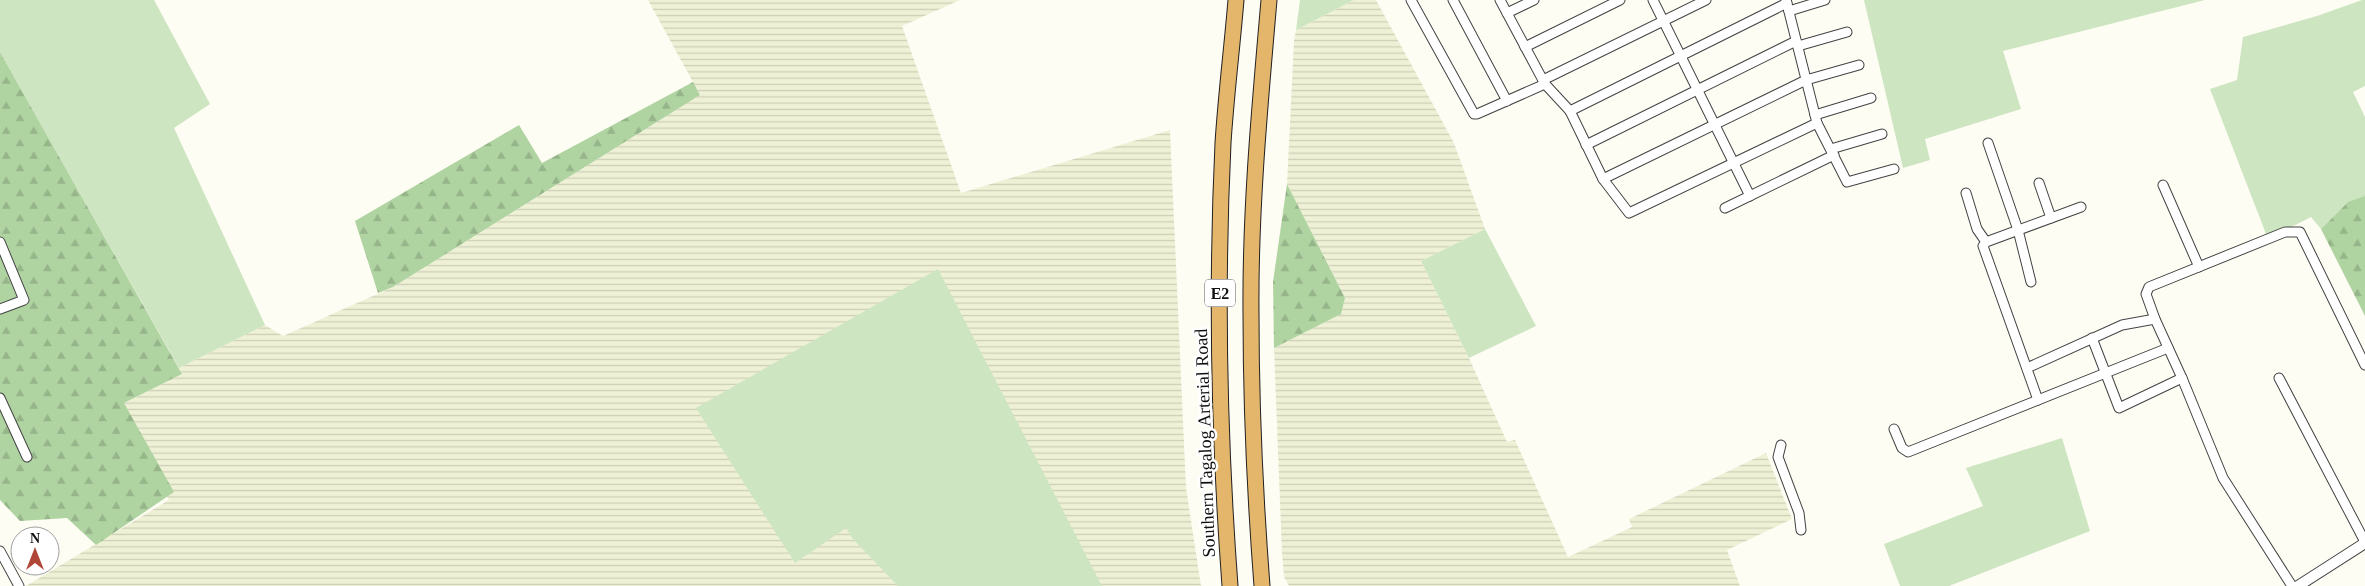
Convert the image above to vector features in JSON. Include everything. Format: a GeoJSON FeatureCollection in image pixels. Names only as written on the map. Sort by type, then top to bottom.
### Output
{"type":"FeatureCollection","features":[{"type":"Feature","properties":{"kind":"highway","name":"Southern Tagalog Arterial Road"},"geometry":{"type":"LineString","coordinates":[[1230,586],[1223,495],[1219,313],[1223,142],[1236,0]]}},
{"type":"Feature","properties":{"kind":"highway","name":"E2"},"geometry":{"type":"LineString","coordinates":[[1262,586],[1256,500],[1251,312],[1257,140],[1268,0]]}},
{"type":"Feature","properties":{"kind":"street"},"geometry":{"type":"LineString","coordinates":[[1412,0],[1472,112],[1477,114],[1507,102],[1706,0]]}},
{"type":"Feature","properties":{"kind":"street"},"geometry":{"type":"LineString","coordinates":[[1453,0],[1507,102]]}},
{"type":"Feature","properties":{"kind":"street"},"geometry":{"type":"LineString","coordinates":[[1500,0],[1544,82],[1570,111],[1603,180],[1629,213],[1734,163],[1816,119],[1871,98]]}},
{"type":"Feature","properties":{"kind":"street"},"geometry":{"type":"LineString","coordinates":[[1508,13],[1534,0]]}},
{"type":"Feature","properties":{"kind":"street"},"geometry":{"type":"LineString","coordinates":[[1525,46],[1620,0]]}},
{"type":"Feature","properties":{"kind":"street"},"geometry":{"type":"LineString","coordinates":[[1653,0],[1750,196]]}},
{"type":"Feature","properties":{"kind":"street"},"geometry":{"type":"LineString","coordinates":[[1570,111],[1787,5],[1825,0]]}},
{"type":"Feature","properties":{"kind":"street"},"geometry":{"type":"LineString","coordinates":[[1787,5],[1816,119],[1847,182],[1894,170]]}},
{"type":"Feature","properties":{"kind":"street"},"geometry":{"type":"LineString","coordinates":[[1586,145],[1797,43],[1847,32]]}},
{"type":"Feature","properties":{"kind":"street"},"geometry":{"type":"LineString","coordinates":[[1603,180],[1806,80],[1859,65]]}},
{"type":"Feature","properties":{"kind":"street"},"geometry":{"type":"LineString","coordinates":[[1725,208],[1832,152],[1882,134]]}},
{"type":"Feature","properties":{"kind":"street"},"geometry":{"type":"LineString","coordinates":[[1988,144],[2018,230],[2031,282]]}},
{"type":"Feature","properties":{"kind":"street"},"geometry":{"type":"LineString","coordinates":[[2039,183],[2051,218]]}},
{"type":"Feature","properties":{"kind":"street"},"geometry":{"type":"LineString","coordinates":[[2163,185],[2199,266]]}},
{"type":"Feature","properties":{"kind":"street"},"geometry":{"type":"LineString","coordinates":[[1966,193],[1977,229],[1986,242]]}},
{"type":"Feature","properties":{"kind":"street"},"geometry":{"type":"LineString","coordinates":[[1986,242],[2081,207]]}},
{"type":"Feature","properties":{"kind":"street"},"geometry":{"type":"LineString","coordinates":[[2292,586],[2223,478],[2146,294],[2149,287],[2199,266],[2285,232],[2300,232],[2365,365]]}},
{"type":"Feature","properties":{"kind":"street"},"geometry":{"type":"LineString","coordinates":[[0,242],[24,300],[0,309]]}},
{"type":"Feature","properties":{"kind":"street"},"geometry":{"type":"LineString","coordinates":[[1986,242],[1984,246],[2038,400]]}},
{"type":"Feature","properties":{"kind":"street"},"geometry":{"type":"LineString","coordinates":[[2027,368],[2122,325],[2155,319]]}},
{"type":"Feature","properties":{"kind":"street"},"geometry":{"type":"LineString","coordinates":[[2092,338],[2119,408],[2182,378]]}},
{"type":"Feature","properties":{"kind":"street"},"geometry":{"type":"LineString","coordinates":[[1894,429],[1902,448],[1908,452],[2168,348]]}},
{"type":"Feature","properties":{"kind":"street"},"geometry":{"type":"LineString","coordinates":[[2279,378],[2365,542],[2298,586]]}},
{"type":"Feature","properties":{"kind":"street"},"geometry":{"type":"LineString","coordinates":[[0,398],[27,458]]}},
{"type":"Feature","properties":{"kind":"street"},"geometry":{"type":"LineString","coordinates":[[1781,446],[1778,457],[1799,512],[1801,530]]}},
{"type":"Feature","properties":{"kind":"street"},"geometry":{"type":"LineString","coordinates":[[0,551],[19,586]]}},
{"type":"Feature","properties":{"kind":"green space"},"geometry":{"type":"Polygon","coordinates":[[[0,0],[154,0],[210,104],[174,128],[265,325],[179,368],[0,52],[0,0]]]}},
{"type":"Feature","properties":{"kind":"green space"},"geometry":{"type":"Polygon","coordinates":[[[648,0],[960,0],[902,26],[961,193],[1170,130],[1186,488],[1201,586],[26,586],[43,576],[60,576],[60,566],[169,500],[118,420],[124,403],[182,374],[179,368],[265,325],[283,336],[393,287],[700,95],[648,0]]]}},
{"type":"Feature","properties":{"kind":"green space"},"geometry":{"type":"Polygon","coordinates":[[[1300,0],[1354,0],[1296,30],[1300,0]]]}},
{"type":"Feature","properties":{"kind":"green space"},"geometry":{"type":"Polygon","coordinates":[[[1354,0],[1376,0],[1454,143],[1485,229],[1421,261],[1469,358],[1507,442],[1515,440],[1568,557],[1632,527],[1629,519],[1766,453],[1792,519],[1727,550],[1740,586],[1289,586],[1284,577],[1282,553],[1274,348],[1341,314],[1345,298],[1287,184],[1294,41],[1296,30],[1354,0]]]}},
{"type":"Feature","properties":{"kind":"green space"},"geometry":{"type":"Polygon","coordinates":[[[1864,0],[2205,0],[2003,51],[2021,109],[1925,139],[1930,160],[1903,168],[1864,0]]]}},
{"type":"Feature","properties":{"kind":"green space"},"geometry":{"type":"Polygon","coordinates":[[[2365,0],[2365,86],[2353,92],[2365,117],[2365,197],[2347,203],[2321,229],[2311,217],[2268,239],[2210,89],[2237,80],[2243,37],[2317,16],[2365,0]]]}},
{"type":"Feature","properties":{"kind":"green space"},"geometry":{"type":"Polygon","coordinates":[[[0,52],[182,374],[124,403],[174,492],[96,545],[67,518],[20,521],[0,500],[0,52]]]}},
{"type":"Feature","properties":{"kind":"green space"},"geometry":{"type":"Polygon","coordinates":[[[693,82],[700,95],[393,287],[378,293],[355,221],[519,125],[542,163],[693,82]]]}},
{"type":"Feature","properties":{"kind":"green space"},"geometry":{"type":"Polygon","coordinates":[[[1287,184],[1345,298],[1341,314],[1274,348],[1273,282],[1287,184]]]}},
{"type":"Feature","properties":{"kind":"green space"},"geometry":{"type":"Polygon","coordinates":[[[2365,196],[2365,316],[2321,229],[2348,202],[2365,196]]]}},
{"type":"Feature","properties":{"kind":"green space"},"geometry":{"type":"Polygon","coordinates":[[[1485,229],[1536,326],[1469,358],[1421,261],[1485,229]]]}},
{"type":"Feature","properties":{"kind":"green space"},"geometry":{"type":"Polygon","coordinates":[[[938,269],[1102,586],[898,586],[853,539],[846,528],[795,563],[696,408],[938,269]]]}},
{"type":"Feature","properties":{"kind":"green space"},"geometry":{"type":"Polygon","coordinates":[[[2062,438],[2090,531],[1949,586],[1900,586],[1884,544],[1983,506],[1966,468],[2062,438]]]}}]}
